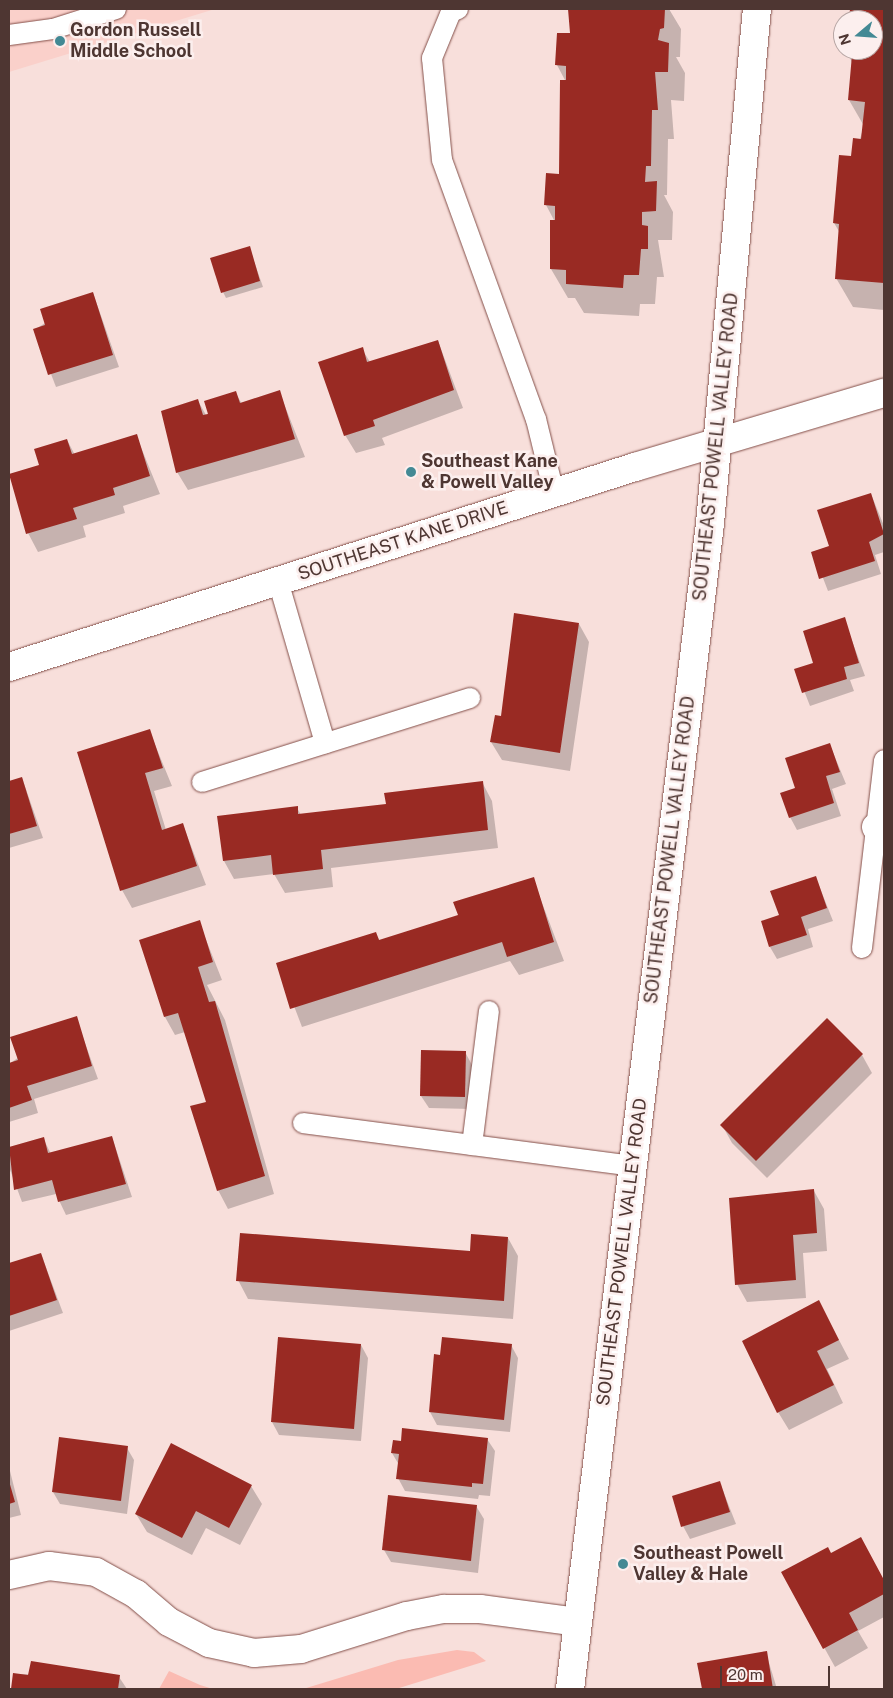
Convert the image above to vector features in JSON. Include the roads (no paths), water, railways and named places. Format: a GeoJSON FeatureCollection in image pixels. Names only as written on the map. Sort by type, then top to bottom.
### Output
{"type":"FeatureCollection","features":[{"type":"Feature","properties":{"kind":"main road","name":"SOUTHEAST POWELL VALLEY ROAD"},"geometry":{"type":"LineString","coordinates":[[570,1689],[719,443],[757,9]]}},
{"type":"Feature","properties":{"kind":"main road","name":"SOUTHEAST KANE DRIVE"},"geometry":{"type":"LineString","coordinates":[[9,667],[554,493],[884,393]]}},
{"type":"Feature","properties":{"kind":"main road"},"geometry":{"type":"LineString","coordinates":[[9,1575],[49,1566],[96,1572],[136,1594],[169,1622],[209,1643],[254,1653],[301,1649],[407,1616],[444,1609],[489,1610],[577,1622]]}},
{"type":"Feature","properties":{"kind":"lane"},"geometry":{"type":"LineString","coordinates":[[9,35],[53,29],[116,9]]}},
{"type":"Feature","properties":{"kind":"lane"},"geometry":{"type":"LineString","coordinates":[[458,9],[451,12],[432,58],[442,160],[536,419],[554,493]]}},
{"type":"Feature","properties":{"kind":"lane"},"geometry":{"type":"LineString","coordinates":[[278,581],[325,743]]}},
{"type":"Feature","properties":{"kind":"lane"},"geometry":{"type":"LineString","coordinates":[[202,782],[470,698]]}},
{"type":"Feature","properties":{"kind":"lane"},"geometry":{"type":"LineString","coordinates":[[862,948],[880,826],[884,760]]}},
{"type":"Feature","properties":{"kind":"lane"},"geometry":{"type":"LineString","coordinates":[[472,1145],[489,1010]]}},
{"type":"Feature","properties":{"kind":"lane"},"geometry":{"type":"LineString","coordinates":[[303,1123],[632,1166]]}},
{"type":"Feature","properties":{"kind":"place","name":"Gordon Russell Middle School"},"geometry":{"type":"Point","coordinates":[60,41]}},
{"type":"Feature","properties":{"kind":"place","name":"Southeast Kane & Powell Valley"},"geometry":{"type":"Point","coordinates":[411,472]}},
{"type":"Feature","properties":{"kind":"place","name":"Southeast Powell Valley & Hale"},"geometry":{"type":"Point","coordinates":[623,1564]}}]}
